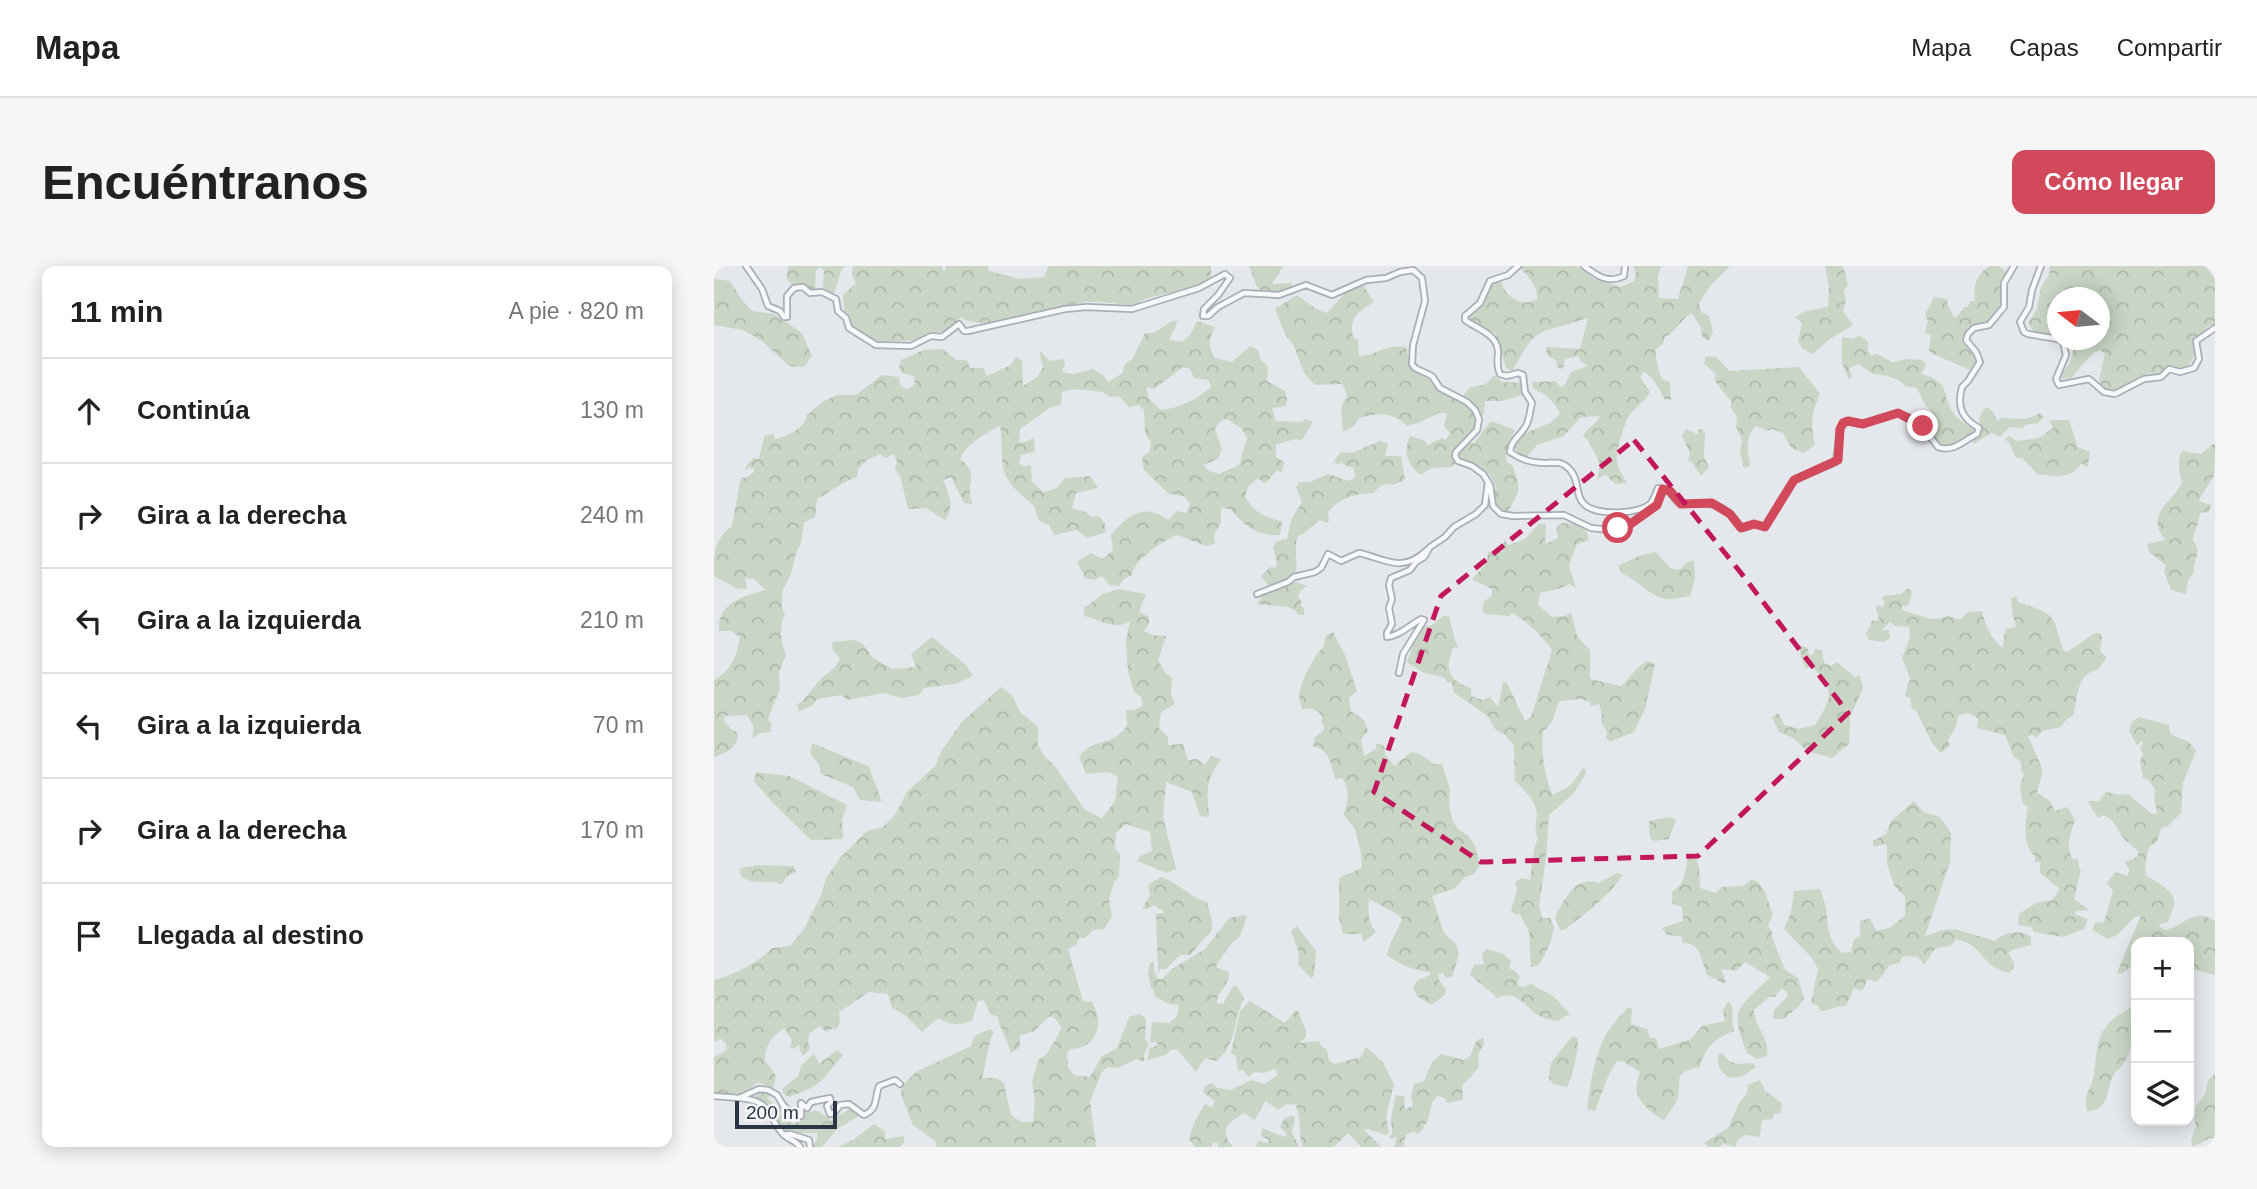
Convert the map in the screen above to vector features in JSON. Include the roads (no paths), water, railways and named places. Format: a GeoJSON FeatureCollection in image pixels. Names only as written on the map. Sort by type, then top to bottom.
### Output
{"type":"FeatureCollection","features":[{"type":"Feature","properties":{"kind":"street"},"geometry":{"type":"LineString","coordinates":[[746,266],[762,289],[768,306],[784,317],[787,317],[787,296],[794,288],[803,287],[810,293],[822,292],[836,299],[838,311],[846,318],[849,328],[876,345],[902,346],[911,346],[931,337],[942,337],[959,324],[964,331],[968,331],[1065,309],[1132,309],[1199,288],[1224,274],[1230,278],[1204,309],[1203,316],[1208,316],[1218,307],[1244,293],[1279,295],[1306,285],[1332,295],[1366,280],[1413,270],[1422,278],[1425,301],[1413,345],[1412,364],[1432,376],[1440,388],[1467,402],[1477,414],[1480,423],[1477,430],[1455,456],[1461,464],[1478,469],[1488,481],[1493,506],[1507,516],[1564,515],[1591,528],[1610,530],[1638,520],[1657,505],[1663,489]]}},
{"type":"Feature","properties":{"kind":"street"},"geometry":{"type":"LineString","coordinates":[[1518,266],[1508,275],[1490,281],[1480,303],[1465,316],[1465,320],[1472,326],[1494,339],[1498,347],[1497,367],[1500,374],[1524,375],[1525,392],[1532,403],[1528,421],[1511,443],[1510,452],[1524,460],[1556,462],[1567,467],[1575,478],[1583,503],[1608,513],[1615,514],[1645,507],[1653,501],[1658,488],[1670,491],[1681,504],[1712,503],[1730,514],[1741,528],[1754,524],[1765,527],[1794,480],[1838,460],[1840,429],[1843,423],[1848,421],[1863,424],[1898,413],[1923,426],[1938,447],[1946,450],[1977,434],[1979,430],[1968,422],[1959,408],[1962,387],[1980,362],[1966,340],[1974,328],[1989,325],[1998,315],[2005,302],[2004,283],[2014,266]]}},
{"type":"Feature","properties":{"kind":"street"},"geometry":{"type":"LineString","coordinates":[[1584,266],[1600,277],[1614,280],[1625,276],[1625,266]]}},
{"type":"Feature","properties":{"kind":"street"},"geometry":{"type":"LineString","coordinates":[[2040,266],[2031,302],[2021,317],[2020,325],[2028,334],[2047,337]]}},
{"type":"Feature","properties":{"kind":"street"},"geometry":{"type":"LineString","coordinates":[[2066,350],[2056,379],[2059,385],[2089,379],[2104,392],[2115,394],[2144,379],[2161,377],[2169,369],[2180,372],[2194,368],[2199,359],[2196,341],[2215,328]]}},
{"type":"Feature","properties":{"kind":"street"},"geometry":{"type":"LineString","coordinates":[[1257,594],[1315,572],[1321,568],[1328,554],[1343,561],[1359,553],[1379,561],[1400,564],[1409,562],[1485,505],[1488,481]]}},
{"type":"Feature","properties":{"kind":"street"},"geometry":{"type":"LineString","coordinates":[[1399,673],[1404,654],[1424,620],[1421,619],[1404,631],[1387,637],[1392,624],[1389,582],[1392,576],[1410,570],[1430,547]]}},
{"type":"Feature","properties":{"kind":"street"},"geometry":{"type":"LineString","coordinates":[[739,1098],[759,1089],[774,1092],[789,1112],[799,1116],[802,1114],[801,1102],[807,1108],[811,1102],[830,1098],[831,1102],[827,1106],[830,1114],[834,1113],[838,1106],[849,1104],[864,1115],[872,1112],[875,1107],[879,1086],[895,1080],[900,1084]]}},
{"type":"Feature","properties":{"kind":"street"},"geometry":{"type":"LineString","coordinates":[[714,1096],[754,1100],[768,1108],[783,1136],[797,1142],[800,1147]]}},
{"type":"Feature","properties":{"kind":"street"},"geometry":{"type":"LineString","coordinates":[[783,1136],[805,1137],[809,1140],[810,1147]]}}]}
